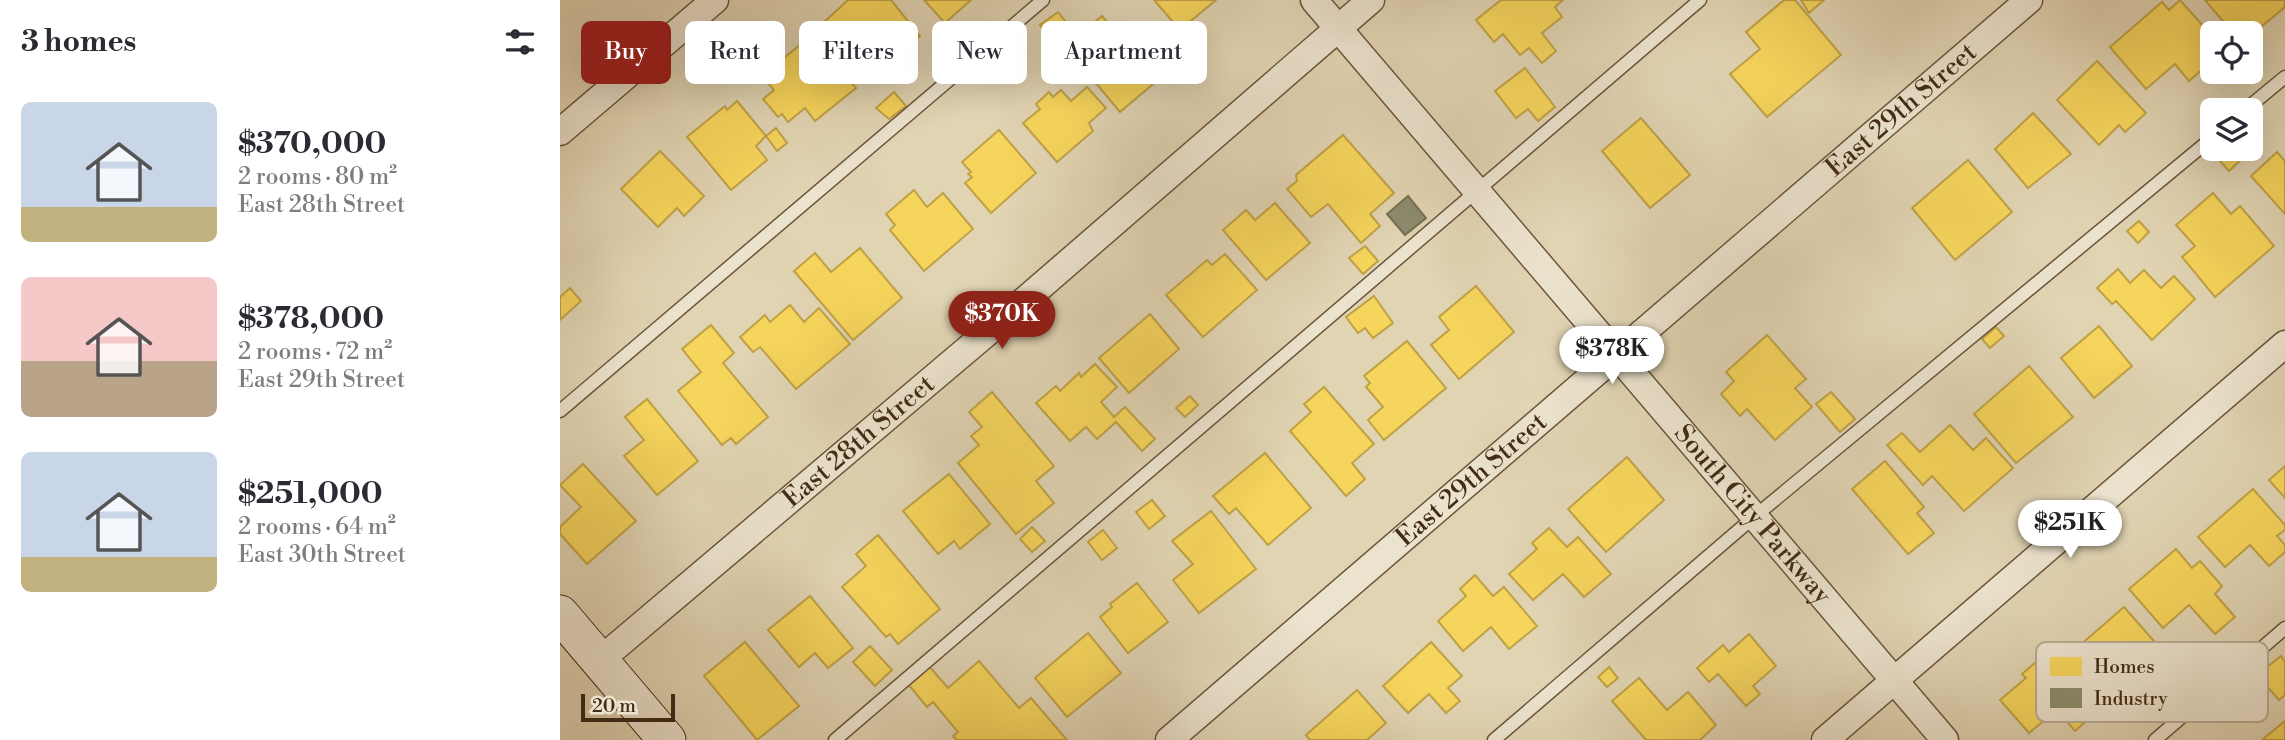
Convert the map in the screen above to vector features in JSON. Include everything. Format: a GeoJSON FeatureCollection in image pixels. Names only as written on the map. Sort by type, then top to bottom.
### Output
{"type":"FeatureCollection","features":[{"type":"Feature","properties":{"kind":"main road"},"geometry":{"type":"LineString","coordinates":[[560,614],[667,740]]}},
{"type":"Feature","properties":{"kind":"street"},"geometry":{"type":"LineString","coordinates":[[560,132],[715,0]]}},
{"type":"Feature","properties":{"kind":"street","name":"South City Parkway"},"geometry":{"type":"LineString","coordinates":[[1314,0],[1945,740]]}},
{"type":"Feature","properties":{"kind":"street","name":"East 28th Street"},"geometry":{"type":"LineString","coordinates":[[599,661],[995,326],[1371,0]]}},
{"type":"Feature","properties":{"kind":"street","name":"East 29th Street"},"geometry":{"type":"LineString","coordinates":[[1169,740],[2029,0]]}},
{"type":"Feature","properties":{"kind":"street"},"geometry":{"type":"LineString","coordinates":[[1825,740],[2285,344]]}},
{"type":"Feature","properties":{"kind":"lane"},"geometry":{"type":"LineString","coordinates":[[560,411],[1043,0]]}},
{"type":"Feature","properties":{"kind":"lane"},"geometry":{"type":"LineString","coordinates":[[835,740],[1700,0]]}},
{"type":"Feature","properties":{"kind":"lane"},"geometry":{"type":"LineString","coordinates":[[2260,98],[2285,77]]}},
{"type":"Feature","properties":{"kind":"lane"},"geometry":{"type":"LineString","coordinates":[[1494,740],[1754,517],[2200,148]]}},
{"type":"Feature","properties":{"kind":"lane"},"geometry":{"type":"LineString","coordinates":[[2268,643],[2285,628]]}},
{"type":"Feature","properties":{"kind":"lane"},"geometry":{"type":"LineString","coordinates":[[2155,740],[2176,722]]}},
{"type":"Feature","properties":{"kind":"building: Homes"},"geometry":{"type":"Polygon","coordinates":[[[848,0],[891,0],[908,21],[825,21],[848,0]]]}},
{"type":"Feature","properties":{"kind":"building: Homes"},"geometry":{"type":"Polygon","coordinates":[[[924,0],[971,0],[947,21],[943,21],[924,0]]]}},
{"type":"Feature","properties":{"kind":"building: Homes"},"geometry":{"type":"Polygon","coordinates":[[[1154,0],[1216,0],[1191,21],[1172,21],[1154,0]]]}},
{"type":"Feature","properties":{"kind":"building: Homes"},"geometry":{"type":"Polygon","coordinates":[[[1501,0],[1563,0],[1555,7],[1562,17],[1542,33],[1556,51],[1542,63],[1529,48],[1520,55],[1503,34],[1494,42],[1476,20],[1501,0]]]}},
{"type":"Feature","properties":{"kind":"building: Homes"},"geometry":{"type":"Polygon","coordinates":[[[1784,0],[1795,0],[1841,55],[1767,117],[1730,74],[1760,49],[1746,32],[1784,0]]]}},
{"type":"Feature","properties":{"kind":"building: Homes"},"geometry":{"type":"Polygon","coordinates":[[[1801,0],[1824,0],[1809,13],[1801,0]]]}},
{"type":"Feature","properties":{"kind":"building: Homes"},"geometry":{"type":"Polygon","coordinates":[[[2180,0],[2200,22],[2200,71],[2189,81],[2175,64],[2146,89],[2110,47],[2162,2],[2169,10],[2180,0]]]}},
{"type":"Feature","properties":{"kind":"building: Homes"},"geometry":{"type":"Polygon","coordinates":[[[2205,0],[2285,0],[2285,7],[2263,25],[2263,21],[2223,21],[2205,0]]]}},
{"type":"Feature","properties":{"kind":"building: Homes"},"geometry":{"type":"Polygon","coordinates":[[[1058,12],[1065,21],[1046,21],[1058,12]]]}},
{"type":"Feature","properties":{"kind":"building: Homes"},"geometry":{"type":"Polygon","coordinates":[[[799,46],[799,84],[853,84],[856,88],[815,121],[805,108],[788,122],[782,114],[778,117],[763,99],[774,90],[769,84],[785,84],[785,57],[799,46]]]}},
{"type":"Feature","properties":{"kind":"building: Homes"},"geometry":{"type":"Polygon","coordinates":[[[2097,61],[2146,113],[2125,132],[2119,125],[2099,145],[2057,100],[2097,61]]]}},
{"type":"Feature","properties":{"kind":"building: Homes"},"geometry":{"type":"Polygon","coordinates":[[[1525,68],[1555,107],[1538,121],[1528,109],[1516,118],[1495,91],[1525,68]]]}},
{"type":"Feature","properties":{"kind":"building: Homes"},"geometry":{"type":"Polygon","coordinates":[[[1097,84],[1153,84],[1120,112],[1097,84]]]}},
{"type":"Feature","properties":{"kind":"building: Homes"},"geometry":{"type":"Polygon","coordinates":[[[1087,87],[1106,108],[1089,123],[1093,131],[1057,162],[1023,123],[1040,109],[1036,104],[1049,92],[1053,97],[1061,90],[1071,101],[1087,87]]]}},
{"type":"Feature","properties":{"kind":"building: Homes"},"geometry":{"type":"Polygon","coordinates":[[[894,92],[906,106],[889,119],[876,108],[894,92]]]}},
{"type":"Feature","properties":{"kind":"building: Homes"},"geometry":{"type":"Polygon","coordinates":[[[737,101],[766,136],[756,146],[767,160],[731,190],[687,137],[725,106],[727,110],[737,101]]]}},
{"type":"Feature","properties":{"kind":"building: Homes"},"geometry":{"type":"Polygon","coordinates":[[[2033,113],[2071,154],[2028,188],[1995,149],[2033,113]]]}},
{"type":"Feature","properties":{"kind":"building: Homes"},"geometry":{"type":"Polygon","coordinates":[[[1641,118],[1690,175],[1650,208],[1602,151],[1641,118]]]}},
{"type":"Feature","properties":{"kind":"building: Homes"},"geometry":{"type":"Polygon","coordinates":[[[776,128],[787,143],[777,151],[766,136],[776,128]]]}},
{"type":"Feature","properties":{"kind":"building: Homes"},"geometry":{"type":"Polygon","coordinates":[[[999,130],[1036,173],[991,213],[965,183],[972,177],[962,162],[999,130]]]}},
{"type":"Feature","properties":{"kind":"building: Homes"},"geometry":{"type":"Polygon","coordinates":[[[1343,135],[1394,193],[1370,214],[1380,226],[1361,243],[1328,204],[1311,217],[1287,189],[1297,181],[1296,175],[1343,135]]]}},
{"type":"Feature","properties":{"kind":"building: Homes"},"geometry":{"type":"Polygon","coordinates":[[[660,151],[704,196],[684,216],[677,208],[658,227],[621,189],[660,151]]]}},
{"type":"Feature","properties":{"kind":"building: Homes"},"geometry":{"type":"Polygon","coordinates":[[[2277,152],[2285,161],[2285,214],[2251,176],[2277,152]]]}},
{"type":"Feature","properties":{"kind":"building: Homes"},"geometry":{"type":"Polygon","coordinates":[[[1968,160],[2012,212],[1955,260],[1912,208],[1968,160]]]}},
{"type":"Feature","properties":{"kind":"building: Homes"},"geometry":{"type":"Polygon","coordinates":[[[2220,161],[2240,161],[2229,171],[2220,161]]]}},
{"type":"Feature","properties":{"kind":"building: Homes"},"geometry":{"type":"Polygon","coordinates":[[[914,190],[927,207],[943,193],[973,229],[924,271],[890,230],[895,225],[886,214],[914,190]]]}},
{"type":"Feature","properties":{"kind":"building: Homes"},"geometry":{"type":"Polygon","coordinates":[[[2213,193],[2231,214],[2240,206],[2274,246],[2215,297],[2182,257],[2195,246],[2176,225],[2213,193]]]}},
{"type":"Feature","properties":{"kind":"building: Homes"},"geometry":{"type":"Polygon","coordinates":[[[1275,203],[1310,243],[1266,280],[1223,230],[1246,210],[1255,220],[1275,203]]]}},
{"type":"Feature","properties":{"kind":"building: Homes"},"geometry":{"type":"Polygon","coordinates":[[[2139,221],[2149,232],[2138,243],[2127,231],[2139,221]]]}},
{"type":"Feature","properties":{"kind":"building: Homes"},"geometry":{"type":"Polygon","coordinates":[[[1365,246],[1378,261],[1363,274],[1349,258],[1365,246]]]}},
{"type":"Feature","properties":{"kind":"building: Homes"},"geometry":{"type":"Polygon","coordinates":[[[860,248],[902,298],[853,340],[794,271],[815,253],[831,272],[860,248]]]}},
{"type":"Feature","properties":{"kind":"building: Homes"},"geometry":{"type":"Polygon","coordinates":[[[1225,254],[1257,290],[1203,337],[1166,295],[1207,260],[1212,265],[1225,254]]]}},
{"type":"Feature","properties":{"kind":"building: Homes"},"geometry":{"type":"Polygon","coordinates":[[[2118,269],[2130,283],[2144,270],[2161,288],[2174,276],[2195,299],[2152,340],[2116,301],[2112,304],[2097,288],[2118,269]]]}},
{"type":"Feature","properties":{"kind":"building: Homes"},"geometry":{"type":"Polygon","coordinates":[[[1476,286],[1514,332],[1459,379],[1431,345],[1449,330],[1439,317],[1476,286]]]}},
{"type":"Feature","properties":{"kind":"building: Homes"},"geometry":{"type":"Polygon","coordinates":[[[570,288],[581,301],[560,320],[560,297],[570,288]]]}},
{"type":"Feature","properties":{"kind":"building: Homes"},"geometry":{"type":"Polygon","coordinates":[[[1374,296],[1393,323],[1373,338],[1365,328],[1358,333],[1346,317],[1374,296]]]}},
{"type":"Feature","properties":{"kind":"building: Homes"},"geometry":{"type":"Polygon","coordinates":[[[790,305],[804,322],[819,308],[850,344],[796,389],[760,347],[753,352],[740,337],[765,315],[770,322],[790,305]]]}},
{"type":"Feature","properties":{"kind":"building: Homes"},"geometry":{"type":"Polygon","coordinates":[[[1150,314],[1179,349],[1129,393],[1099,358],[1150,314]]]}},
{"type":"Feature","properties":{"kind":"building: Homes"},"geometry":{"type":"Polygon","coordinates":[[[711,325],[734,353],[723,363],[768,417],[736,444],[731,438],[722,445],[678,391],[701,372],[682,349],[711,325]]]}},
{"type":"Feature","properties":{"kind":"building: Homes"},"geometry":{"type":"Polygon","coordinates":[[[2099,326],[2132,366],[2094,398],[2061,358],[2099,326]]]}},
{"type":"Feature","properties":{"kind":"building: Homes"},"geometry":{"type":"Polygon","coordinates":[[[1996,327],[2004,336],[1990,348],[1982,339],[1996,327]]]}},
{"type":"Feature","properties":{"kind":"building: Homes"},"geometry":{"type":"Polygon","coordinates":[[[1767,335],[1806,379],[1795,388],[1812,407],[1775,440],[1747,409],[1740,416],[1721,394],[1734,381],[1726,372],[1767,335]]]}},
{"type":"Feature","properties":{"kind":"building: Homes"},"geometry":{"type":"Polygon","coordinates":[[[1407,341],[1446,388],[1384,440],[1368,420],[1383,407],[1366,387],[1370,383],[1364,376],[1407,341]]]}},
{"type":"Feature","properties":{"kind":"building: Homes"},"geometry":{"type":"Polygon","coordinates":[[[1095,364],[1117,387],[1101,402],[1114,417],[1125,407],[1155,439],[1142,451],[1116,422],[1097,439],[1086,427],[1070,441],[1036,403],[1056,386],[1060,391],[1079,373],[1081,377],[1095,364]]]}},
{"type":"Feature","properties":{"kind":"building: Homes"},"geometry":{"type":"Polygon","coordinates":[[[2029,366],[2073,417],[2016,463],[1974,414],[2029,366]]]}},
{"type":"Feature","properties":{"kind":"building: Homes"},"geometry":{"type":"Polygon","coordinates":[[[1324,387],[1374,444],[1352,463],[1365,479],[1346,496],[1290,431],[1311,412],[1304,404],[1324,387]]]}},
{"type":"Feature","properties":{"kind":"building: Homes"},"geometry":{"type":"Polygon","coordinates":[[[992,392],[1054,466],[1036,481],[1054,503],[1016,534],[958,463],[979,445],[971,436],[982,427],[969,412],[992,392]]]}},
{"type":"Feature","properties":{"kind":"building: Homes"},"geometry":{"type":"Polygon","coordinates":[[[1831,392],[1855,419],[1840,432],[1816,404],[1831,392]]]}},
{"type":"Feature","properties":{"kind":"building: Homes"},"geometry":{"type":"Polygon","coordinates":[[[1190,396],[1198,405],[1185,417],[1176,408],[1190,396]]]}},
{"type":"Feature","properties":{"kind":"building: Homes"},"geometry":{"type":"Polygon","coordinates":[[[647,399],[698,461],[657,495],[624,456],[644,440],[625,417],[647,399]]]}},
{"type":"Feature","properties":{"kind":"building: Homes"},"geometry":{"type":"Polygon","coordinates":[[[1950,425],[1973,450],[1986,438],[2013,468],[1964,511],[1932,476],[1923,485],[1887,445],[1902,433],[1920,452],[1950,425]]]}},
{"type":"Feature","properties":{"kind":"building: Homes"},"geometry":{"type":"Polygon","coordinates":[[[1265,453],[1311,508],[1268,545],[1236,508],[1229,514],[1213,496],[1265,453]]]}},
{"type":"Feature","properties":{"kind":"building: Homes"},"geometry":{"type":"Polygon","coordinates":[[[1627,457],[1664,500],[1606,552],[1568,509],[1627,457]]]}},
{"type":"Feature","properties":{"kind":"building: Homes"},"geometry":{"type":"Polygon","coordinates":[[[1885,461],[1924,507],[1917,513],[1934,533],[1908,554],[1852,489],[1885,461]]]}},
{"type":"Feature","properties":{"kind":"building: Homes"},"geometry":{"type":"Polygon","coordinates":[[[583,464],[636,521],[587,564],[560,534],[560,527],[581,507],[560,485],[583,464]]]}},
{"type":"Feature","properties":{"kind":"building: Homes"},"geometry":{"type":"Polygon","coordinates":[[[2285,466],[2285,498],[2269,480],[2285,466]]]}},
{"type":"Feature","properties":{"kind":"building: Homes"},"geometry":{"type":"Polygon","coordinates":[[[949,474],[990,524],[960,549],[954,541],[938,554],[903,511],[949,474]]]}},
{"type":"Feature","properties":{"kind":"building: Homes"},"geometry":{"type":"Polygon","coordinates":[[[2253,489],[2285,525],[2285,530],[2277,536],[2285,545],[2285,552],[2269,566],[2250,545],[2225,567],[2198,537],[2253,489]]]}},
{"type":"Feature","properties":{"kind":"building: Homes"},"geometry":{"type":"Polygon","coordinates":[[[1152,500],[1165,516],[1149,529],[1136,512],[1152,500]]]}},
{"type":"Feature","properties":{"kind":"building: Homes"},"geometry":{"type":"Polygon","coordinates":[[[1211,511],[1256,569],[1199,613],[1173,580],[1193,564],[1172,541],[1211,511]]]}},
{"type":"Feature","properties":{"kind":"building: Homes"},"geometry":{"type":"Polygon","coordinates":[[[1032,527],[1045,541],[1032,552],[1020,539],[1032,527]]]}},
{"type":"Feature","properties":{"kind":"building: Homes"},"geometry":{"type":"Polygon","coordinates":[[[1549,528],[1567,547],[1578,537],[1611,574],[1584,597],[1563,574],[1533,600],[1509,574],[1537,549],[1532,543],[1549,528]]]}},
{"type":"Feature","properties":{"kind":"building: Homes"},"geometry":{"type":"Polygon","coordinates":[[[1103,530],[1117,548],[1102,560],[1088,542],[1103,530]]]}},
{"type":"Feature","properties":{"kind":"building: Homes"},"geometry":{"type":"Polygon","coordinates":[[[878,535],[940,609],[898,644],[890,634],[886,637],[842,587],[866,566],[856,554],[878,535]]]}},
{"type":"Feature","properties":{"kind":"building: Homes"},"geometry":{"type":"Polygon","coordinates":[[[2176,549],[2192,568],[2200,561],[2222,586],[2215,594],[2235,617],[2215,634],[2189,605],[2163,628],[2129,589],[2176,549]]]}},
{"type":"Feature","properties":{"kind":"building: Homes"},"geometry":{"type":"Polygon","coordinates":[[[1475,575],[1493,596],[1504,587],[1537,626],[1509,649],[1491,627],[1463,651],[1438,621],[1466,596],[1460,589],[1475,575]]]}},
{"type":"Feature","properties":{"kind":"building: Homes"},"geometry":{"type":"Polygon","coordinates":[[[1137,583],[1168,622],[1128,653],[1100,617],[1112,607],[1110,604],[1137,583]]]}},
{"type":"Feature","properties":{"kind":"building: Homes"},"geometry":{"type":"Polygon","coordinates":[[[810,596],[853,648],[828,668],[815,653],[799,667],[768,630],[810,596]]]}},
{"type":"Feature","properties":{"kind":"building: Homes"},"geometry":{"type":"Polygon","coordinates":[[[2124,607],[2155,642],[2084,642],[2124,607]]]}},
{"type":"Feature","properties":{"kind":"building: Homes"},"geometry":{"type":"Polygon","coordinates":[[[1088,633],[1121,673],[1067,717],[1035,678],[1088,633]]]}},
{"type":"Feature","properties":{"kind":"building: Homes"},"geometry":{"type":"Polygon","coordinates":[[[1749,634],[1776,666],[1753,686],[1760,694],[1746,706],[1718,674],[1709,682],[1697,668],[1723,645],[1729,652],[1749,634]]]}},
{"type":"Feature","properties":{"kind":"building: Homes"},"geometry":{"type":"Polygon","coordinates":[[[745,642],[799,706],[757,740],[704,676],[745,642]]]}},
{"type":"Feature","properties":{"kind":"building: Homes"},"geometry":{"type":"Polygon","coordinates":[[[1431,642],[1462,676],[1448,688],[1460,701],[1446,713],[1429,694],[1408,713],[1383,686],[1431,642]]]}},
{"type":"Feature","properties":{"kind":"building: Homes"},"geometry":{"type":"Polygon","coordinates":[[[870,646],[892,670],[875,686],[853,662],[870,646]]]}},
{"type":"Feature","properties":{"kind":"building: Homes"},"geometry":{"type":"Polygon","coordinates":[[[2281,656],[2285,662],[2285,695],[2279,700],[2268,688],[2268,666],[2281,656]]]}},
{"type":"Feature","properties":{"kind":"building: Homes"},"geometry":{"type":"Polygon","coordinates":[[[979,661],[1019,708],[1031,698],[1067,740],[957,740],[953,736],[958,732],[933,702],[927,707],[908,684],[929,666],[948,688],[979,661]]]}},
{"type":"Feature","properties":{"kind":"building: Homes"},"geometry":{"type":"Polygon","coordinates":[[[2036,662],[2036,722],[2042,722],[2029,733],[2000,700],[2026,678],[2022,674],[2036,662]]]}},
{"type":"Feature","properties":{"kind":"building: Homes"},"geometry":{"type":"Polygon","coordinates":[[[1609,667],[1618,678],[1607,687],[1598,677],[1609,667]]]}},
{"type":"Feature","properties":{"kind":"building: Homes"},"geometry":{"type":"Polygon","coordinates":[[[1639,678],[1667,710],[1688,692],[1716,725],[1700,740],[1646,740],[1612,701],[1639,678]]]}},
{"type":"Feature","properties":{"kind":"building: Homes"},"geometry":{"type":"Polygon","coordinates":[[[1357,690],[1386,723],[1367,740],[1310,740],[1306,735],[1357,690]]]}},
{"type":"Feature","properties":{"kind":"building: Homes"},"geometry":{"type":"Polygon","coordinates":[[[2285,721],[2285,740],[2262,740],[2285,721]]]}},
{"type":"Feature","properties":{"kind":"building: Homes"},"geometry":{"type":"Polygon","coordinates":[[[2067,722],[2085,722],[2075,731],[2067,722]]]}},
{"type":"Feature","properties":{"kind":"building: Industry"},"geometry":{"type":"Polygon","coordinates":[[[1408,196],[1426,218],[1405,235],[1387,214],[1408,196]]]}}]}
